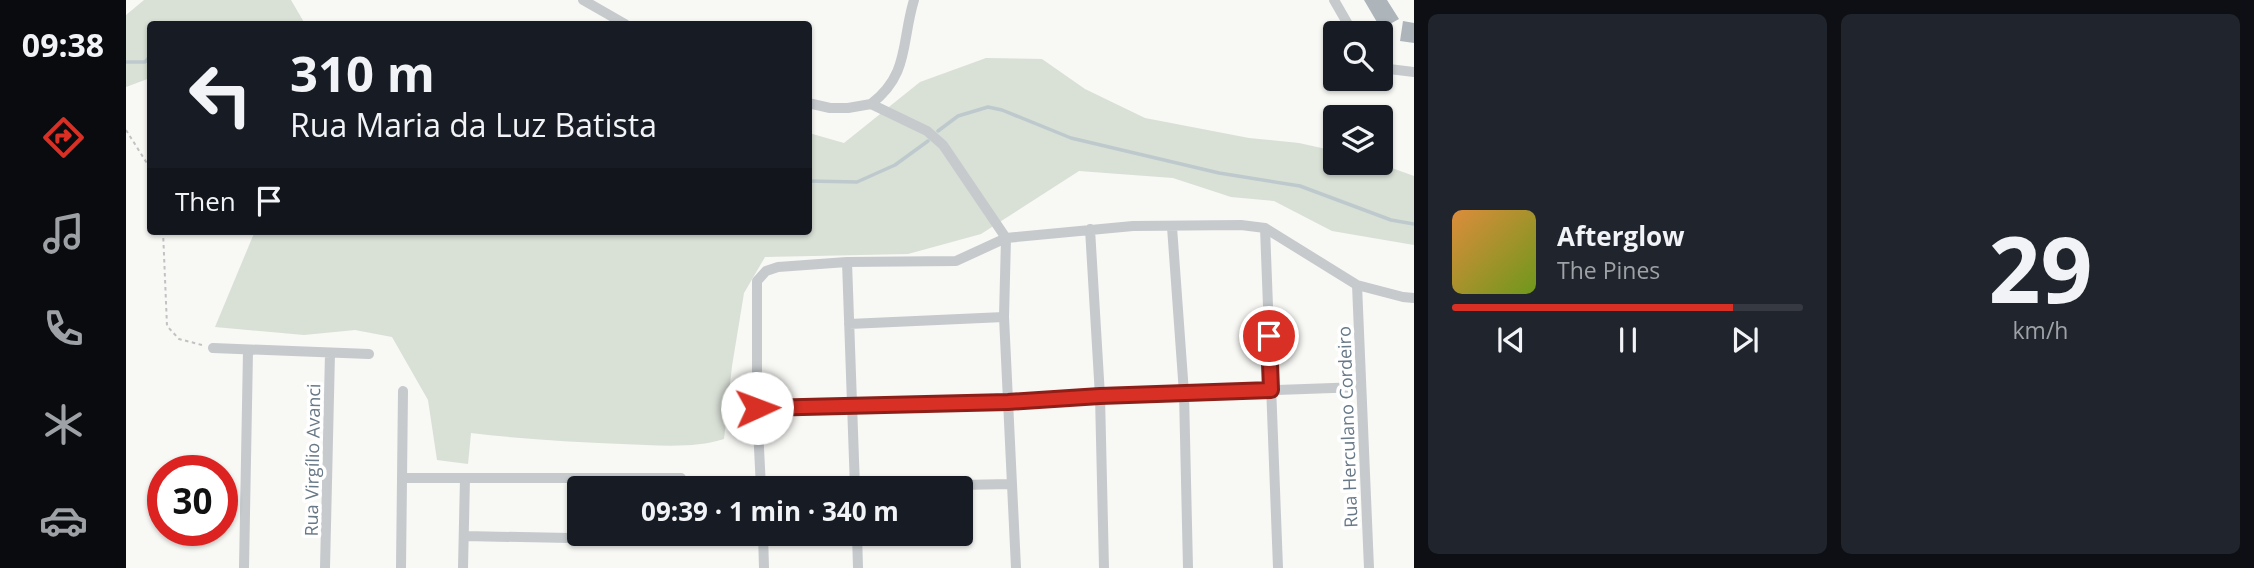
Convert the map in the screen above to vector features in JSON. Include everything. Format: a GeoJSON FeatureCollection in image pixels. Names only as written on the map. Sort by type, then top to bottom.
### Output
{"type":"FeatureCollection","features":[{"type":"Feature","properties":{"kind":"street"},"geometry":{"type":"LineString","coordinates":[[583,0],[620,21]]}},
{"type":"Feature","properties":{"kind":"street"},"geometry":{"type":"LineString","coordinates":[[871,104],[896,78],[914,0]]}},
{"type":"Feature","properties":{"kind":"street"},"geometry":{"type":"LineString","coordinates":[[1335,0],[1346,21]]}},
{"type":"Feature","properties":{"kind":"street"},"geometry":{"type":"LineString","coordinates":[[1393,69],[1414,72]]}},
{"type":"Feature","properties":{"kind":"street"},"geometry":{"type":"LineString","coordinates":[[812,104],[830,108],[871,104],[912,122],[937,138],[1006,238],[1004,317],[1016,568]]}},
{"type":"Feature","properties":{"kind":"street"},"geometry":{"type":"LineString","coordinates":[[760,476],[757,408],[757,281],[766,271],[778,267],[847,262],[956,261],[1006,238],[1090,229],[1241,225],[1265,228],[1357,285],[1414,298]]}},
{"type":"Feature","properties":{"kind":"street"},"geometry":{"type":"LineString","coordinates":[[1172,227],[1184,393],[1188,568]]}},
{"type":"Feature","properties":{"kind":"street"},"geometry":{"type":"LineString","coordinates":[[1265,228],[1278,568]]}},
{"type":"Feature","properties":{"kind":"street"},"geometry":{"type":"LineString","coordinates":[[1090,229],[1100,396],[1104,568]]}},
{"type":"Feature","properties":{"kind":"street"},"geometry":{"type":"LineString","coordinates":[[847,262],[855,476]]}},
{"type":"Feature","properties":{"kind":"street","name":"Rua Herculano Cordeiro"},"geometry":{"type":"LineString","coordinates":[[1357,285],[1369,568]]}},
{"type":"Feature","properties":{"kind":"street"},"geometry":{"type":"LineString","coordinates":[[849,324],[1004,317]]}},
{"type":"Feature","properties":{"kind":"street"},"geometry":{"type":"LineString","coordinates":[[213,348],[369,354]]}},
{"type":"Feature","properties":{"kind":"street"},"geometry":{"type":"LineString","coordinates":[[244,568],[248,351]]}},
{"type":"Feature","properties":{"kind":"street","name":"Rua Virgílio Avanci"},"geometry":{"type":"LineString","coordinates":[[326,568],[330,353]]}},
{"type":"Feature","properties":{"kind":"street"},"geometry":{"type":"LineString","coordinates":[[731,409],[1008,402],[1361,387]]}},
{"type":"Feature","properties":{"kind":"street"},"geometry":{"type":"LineString","coordinates":[[401,568],[402,391]]}},
{"type":"Feature","properties":{"kind":"street"},"geometry":{"type":"LineString","coordinates":[[402,478],[567,478]]}},
{"type":"Feature","properties":{"kind":"street"},"geometry":{"type":"LineString","coordinates":[[463,568],[465,478]]}},
{"type":"Feature","properties":{"kind":"street"},"geometry":{"type":"LineString","coordinates":[[973,485],[1011,484]]}},
{"type":"Feature","properties":{"kind":"street"},"geometry":{"type":"LineString","coordinates":[[464,536],[567,538]]}},
{"type":"Feature","properties":{"kind":"street"},"geometry":{"type":"LineString","coordinates":[[763,546],[764,568]]}},
{"type":"Feature","properties":{"kind":"street"},"geometry":{"type":"LineString","coordinates":[[857,546],[858,568]]}},
{"type":"Feature","properties":{"kind":"path"},"geometry":{"type":"LineString","coordinates":[[126,130],[147,163]]}},
{"type":"Feature","properties":{"kind":"path"},"geometry":{"type":"LineString","coordinates":[[163,235],[167,327],[179,339],[213,348]]}},
{"type":"Feature","properties":{"kind":"shaded area"},"geometry":{"type":"Polygon","coordinates":[[[144,0],[291,0],[303,21],[147,21],[147,79],[126,87],[126,15],[144,0]]]}},
{"type":"Feature","properties":{"kind":"shaded area"},"geometry":{"type":"Polygon","coordinates":[[[986,58],[1042,59],[1085,89],[1145,118],[1249,138],[1323,148],[1323,175],[1393,175],[1393,168],[1414,176],[1414,245],[1332,231],[1274,201],[1231,197],[1173,178],[1079,171],[981,234],[908,254],[765,257],[744,293],[724,439],[700,444],[661,445],[546,440],[471,433],[468,464],[437,460],[428,400],[392,337],[355,330],[304,335],[215,327],[253,235],[812,235],[812,134],[844,143],[920,82],[986,58]]]}},
{"type":"Feature","properties":{"kind":"building"},"geometry":{"type":"Polygon","coordinates":[[[1364,0],[1387,0],[1399,19],[1393,22],[1376,21],[1364,0]]]}},
{"type":"Feature","properties":{"kind":"building"},"geometry":{"type":"Polygon","coordinates":[[[1403,21],[1414,23],[1414,43],[1400,41],[1403,21]]]}},
{"type":"Feature","properties":{"kind":"waterway"},"geometry":{"type":"LineString","coordinates":[[126,62],[145,62],[147,60]]}},
{"type":"Feature","properties":{"kind":"waterway"},"geometry":{"type":"LineString","coordinates":[[938,131],[958,116],[988,107],[1071,138],[1219,173],[1300,186],[1391,220],[1414,224]]}},
{"type":"Feature","properties":{"kind":"waterway"},"geometry":{"type":"LineString","coordinates":[[812,181],[857,182],[895,165],[928,141]]}},
{"type":"Feature","properties":{"kind":"route"},"geometry":{"type":"LineString","coordinates":[[757,408],[1008,402],[1271,390],[1269,336]]}}]}
